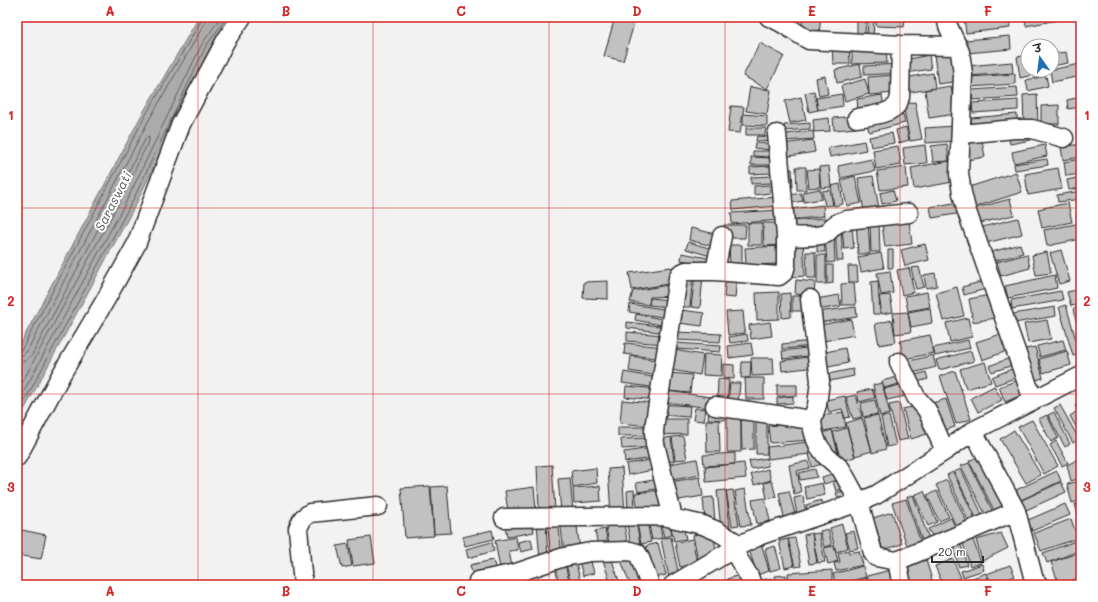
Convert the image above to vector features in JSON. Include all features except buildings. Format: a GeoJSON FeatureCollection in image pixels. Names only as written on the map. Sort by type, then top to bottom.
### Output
{"type":"FeatureCollection","features":[{"type":"Feature","properties":{"kind":"street"},"geometry":{"type":"LineString","coordinates":[[17,457],[61,375],[136,245],[181,124],[226,40],[242,17]]}},
{"type":"Feature","properties":{"kind":"street"},"geometry":{"type":"LineString","coordinates":[[768,17],[787,26],[809,40],[901,45],[957,46]]}},
{"type":"Feature","properties":{"kind":"street"},"geometry":{"type":"LineString","coordinates":[[946,17],[962,61],[963,74],[959,174],[962,193],[966,209],[1033,400]]}},
{"type":"Feature","properties":{"kind":"street"},"geometry":{"type":"LineString","coordinates":[[857,118],[885,112],[893,109],[898,104],[900,97],[901,45]]}},
{"type":"Feature","properties":{"kind":"street"},"geometry":{"type":"LineString","coordinates":[[961,134],[1032,129],[1064,138]]}},
{"type":"Feature","properties":{"kind":"street"},"geometry":{"type":"LineString","coordinates":[[673,518],[655,444],[654,432],[678,278],[680,274],[686,271],[715,271],[779,276],[784,272],[786,265],[786,236],[777,134]]}},
{"type":"Feature","properties":{"kind":"street"},"geometry":{"type":"LineString","coordinates":[[786,236],[824,235],[839,222],[909,213]]}},
{"type":"Feature","properties":{"kind":"street"},"geometry":{"type":"LineString","coordinates":[[715,271],[722,236]]}},
{"type":"Feature","properties":{"kind":"street"},"geometry":{"type":"LineString","coordinates":[[810,299],[820,381],[817,405],[812,420],[816,440],[826,456],[841,469],[858,502],[873,553],[876,557],[897,561],[1016,511]]}},
{"type":"Feature","properties":{"kind":"street"},"geometry":{"type":"LineString","coordinates":[[899,362],[916,398],[927,410],[945,451]]}},
{"type":"Feature","properties":{"kind":"street"},"geometry":{"type":"LineString","coordinates":[[673,585],[736,547],[761,535],[876,495],[945,451],[973,431],[1081,376]]}},
{"type":"Feature","properties":{"kind":"street"},"geometry":{"type":"LineString","coordinates":[[715,406],[812,420]]}},
{"type":"Feature","properties":{"kind":"street"},"geometry":{"type":"LineString","coordinates":[[973,431],[1016,511],[1032,583]]}},
{"type":"Feature","properties":{"kind":"street"},"geometry":{"type":"LineString","coordinates":[[303,585],[298,528],[302,518],[310,513],[378,506]]}},
{"type":"Feature","properties":{"kind":"street"},"geometry":{"type":"LineString","coordinates":[[504,518],[663,516],[702,525],[717,531],[736,547],[752,585]]}},
{"type":"Feature","properties":{"kind":"street"},"geometry":{"type":"LineString","coordinates":[[478,581],[516,573],[564,557],[590,552],[630,551],[636,553],[640,558],[650,585]]}},
{"type":"Feature","properties":{"kind":"street"},"geometry":{"type":"LineString","coordinates":[[897,561],[902,585]]}},
{"type":"Feature","properties":{"kind":"water","name":"Saraswati"},"geometry":{"type":"Polygon","coordinates":[[[199,17],[232,17],[210,48],[137,202],[17,423],[17,350],[141,116],[199,17]]]}}]}
